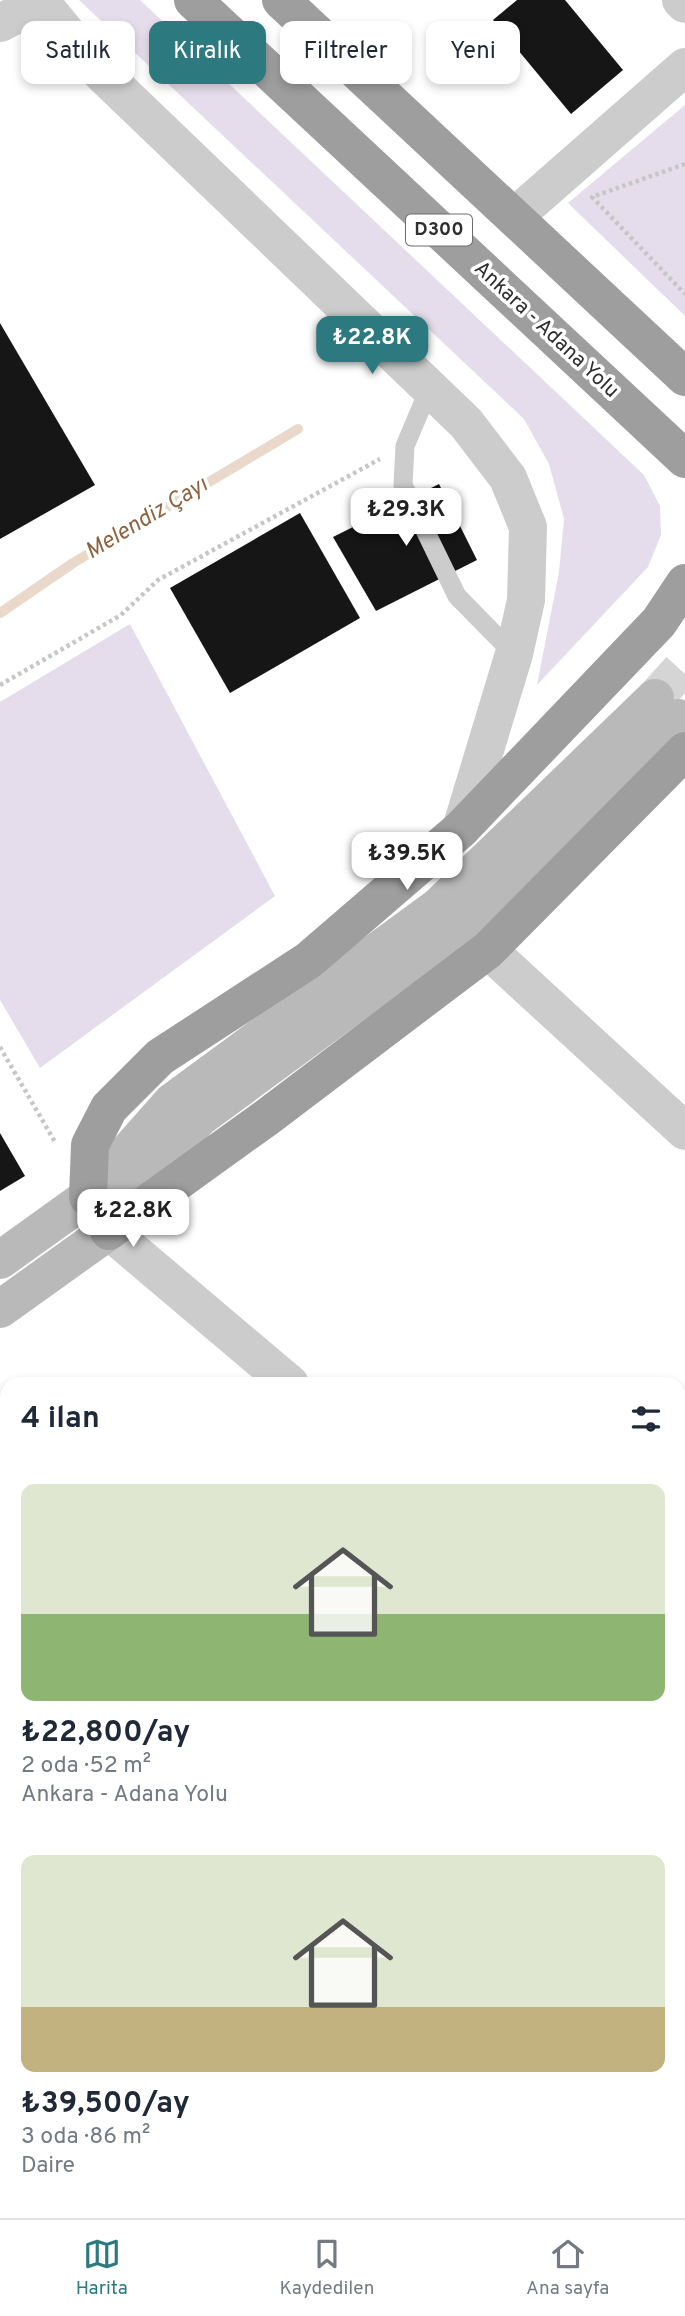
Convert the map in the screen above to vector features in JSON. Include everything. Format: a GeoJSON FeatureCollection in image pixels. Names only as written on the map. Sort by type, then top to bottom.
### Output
{"type":"FeatureCollection","features":[{"type":"Feature","properties":{"kind":"highway","name":"Ankara - Adana Yolu"},"geometry":{"type":"LineString","coordinates":[[193,0],[685,459]]}},
{"type":"Feature","properties":{"kind":"highway","name":"D300"},"geometry":{"type":"LineString","coordinates":[[282,0],[685,377]]}},
{"type":"Feature","properties":{"kind":"highway"},"geometry":{"type":"LineString","coordinates":[[88,1197],[90,1145],[108,1108],[160,1057],[309,960],[461,829],[670,622],[685,583]]}},
{"type":"Feature","properties":{"kind":"highway"},"geometry":{"type":"LineString","coordinates":[[110,1231],[266,1118],[488,950],[673,722]]}},
{"type":"Feature","properties":{"kind":"main road"},"geometry":{"type":"LineString","coordinates":[[0,1260],[88,1197],[173,1102],[439,906],[673,722]]}},
{"type":"Feature","properties":{"kind":"main road"},"geometry":{"type":"LineString","coordinates":[[0,1309],[110,1231],[138,1186],[199,1118],[464,923],[673,722]]}},
{"type":"Feature","properties":{"kind":"street"},"geometry":{"type":"LineString","coordinates":[[0,23],[40,1],[93,65],[466,423],[508,478],[528,527],[526,600],[514,654],[461,829]]}},
{"type":"Feature","properties":{"kind":"street"},"geometry":{"type":"LineString","coordinates":[[514,216],[685,67]]}},
{"type":"Feature","properties":{"kind":"street"},"geometry":{"type":"LineString","coordinates":[[488,950],[685,1131]]}},
{"type":"Feature","properties":{"kind":"street"},"geometry":{"type":"LineString","coordinates":[[110,1231],[282,1377]]}},
{"type":"Feature","properties":{"kind":"lane"},"geometry":{"type":"LineString","coordinates":[[429,388],[405,446],[402,485],[457,596],[514,654]]}},
{"type":"Feature","properties":{"kind":"path"},"geometry":{"type":"LineString","coordinates":[[685,164],[592,197],[685,294]]}},
{"type":"Feature","properties":{"kind":"path"},"geometry":{"type":"LineString","coordinates":[[0,685],[121,615],[158,580],[405,446]]}},
{"type":"Feature","properties":{"kind":"path"},"geometry":{"type":"LineString","coordinates":[[0,1047],[88,1197]]}},
{"type":"Feature","properties":{"kind":"shaded area"},"geometry":{"type":"Polygon","coordinates":[[[79,0],[140,0],[162,21],[149,21],[149,66],[135,53],[135,21],[101,21],[79,0]]]}},
{"type":"Feature","properties":{"kind":"shaded area"},"geometry":{"type":"Polygon","coordinates":[[[168,84],[229,84],[644,475],[660,506],[661,535],[648,567],[537,685],[559,572],[564,519],[549,464],[524,419],[168,84]]]}},
{"type":"Feature","properties":{"kind":"shaded area"},"geometry":{"type":"Polygon","coordinates":[[[685,105],[685,316],[568,203],[685,105]]]}},
{"type":"Feature","properties":{"kind":"shaded area"},"geometry":{"type":"Polygon","coordinates":[[[130,624],[275,896],[40,1068],[0,1000],[0,702],[130,624]]]}},
{"type":"Feature","properties":{"kind":"building"},"geometry":{"type":"Polygon","coordinates":[[[517,0],[565,0],[623,70],[571,114],[520,53],[520,21],[493,20],[517,0]]]}},
{"type":"Feature","properties":{"kind":"building"},"geometry":{"type":"Polygon","coordinates":[[[0,323],[95,485],[0,539],[0,323]]]}},
{"type":"Feature","properties":{"kind":"building"},"geometry":{"type":"Polygon","coordinates":[[[439,484],[477,560],[376,611],[333,537],[439,484]]]}},
{"type":"Feature","properties":{"kind":"building"},"geometry":{"type":"Polygon","coordinates":[[[300,513],[360,618],[230,693],[170,588],[300,513]]]}},
{"type":"Feature","properties":{"kind":"building"},"geometry":{"type":"Polygon","coordinates":[[[0,1133],[25,1176],[0,1191],[0,1133]]]}},
{"type":"Feature","properties":{"kind":"waterway","name":"Melendiz Çayı"},"geometry":{"type":"LineString","coordinates":[[0,613],[73,563],[298,429]]}},
{"type":"Feature","properties":{"kind":"tunnel"},"geometry":{"type":"LineString","coordinates":[[655,698],[685,665]]}}]}
